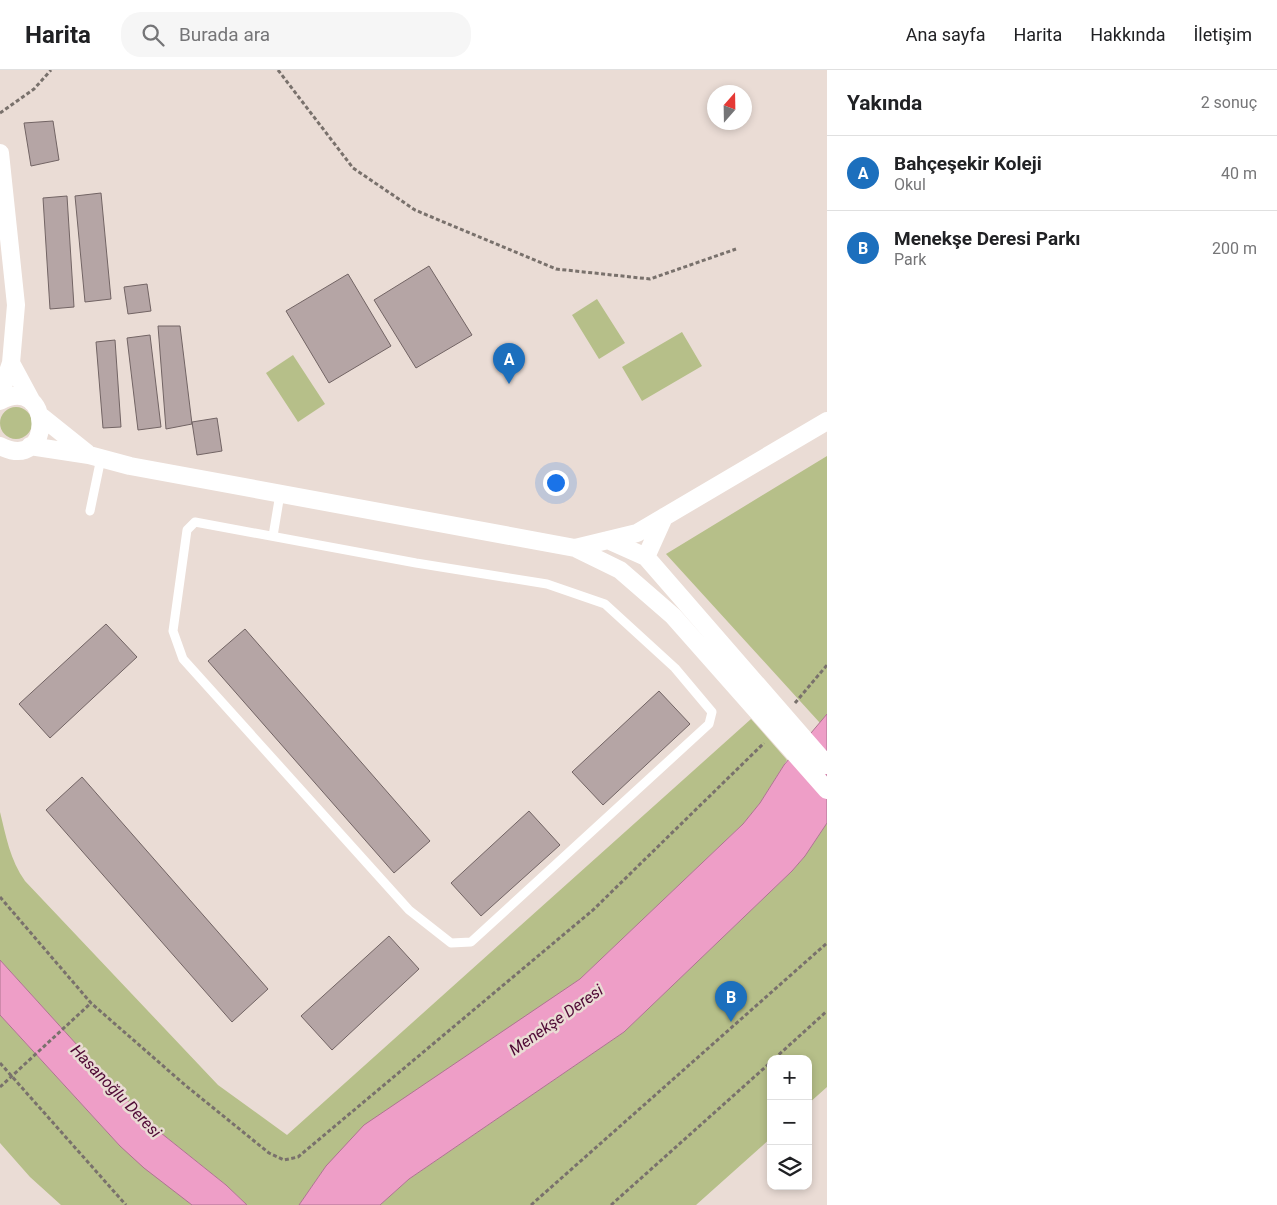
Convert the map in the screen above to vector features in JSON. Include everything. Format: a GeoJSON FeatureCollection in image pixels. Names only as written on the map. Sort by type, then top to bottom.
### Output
{"type":"FeatureCollection","features":[{"type":"Feature","properties":{"kind":"street"},"geometry":{"type":"LineString","coordinates":[[0,153],[16,305],[11,364],[0,396]]}},
{"type":"Feature","properties":{"kind":"street"},"geometry":{"type":"LineString","coordinates":[[11,364],[42,417],[95,457]]}},
{"type":"Feature","properties":{"kind":"street"},"geometry":{"type":"LineString","coordinates":[[0,401],[15,396],[32,402]]}},
{"type":"Feature","properties":{"kind":"street"},"geometry":{"type":"LineString","coordinates":[[2,449],[23,450],[30,446],[40,434],[42,417]]}},
{"type":"Feature","properties":{"kind":"street"},"geometry":{"type":"LineString","coordinates":[[575,548],[637,533],[827,421]]}},
{"type":"Feature","properties":{"kind":"street"},"geometry":{"type":"LineString","coordinates":[[30,446],[575,548],[620,570],[673,616],[781,734],[827,765]]}},
{"type":"Feature","properties":{"kind":"street"},"geometry":{"type":"LineString","coordinates":[[646,557],[664,517]]}},
{"type":"Feature","properties":{"kind":"street"},"geometry":{"type":"LineString","coordinates":[[608,540],[646,557],[781,734],[827,790]]}},
{"type":"Feature","properties":{"kind":"lane"},"geometry":{"type":"LineString","coordinates":[[90,511],[95,457]]}},
{"type":"Feature","properties":{"kind":"lane"},"geometry":{"type":"LineString","coordinates":[[272,536],[280,494]]}},
{"type":"Feature","properties":{"kind":"lane"},"geometry":{"type":"LineString","coordinates":[[195,522],[272,536],[416,563],[548,584],[605,604],[675,668],[712,712],[709,724],[471,942],[451,943],[409,910],[184,659],[173,631],[187,530],[195,522]]}},
{"type":"Feature","properties":{"kind":"path"},"geometry":{"type":"LineString","coordinates":[[0,113],[34,89],[52,70]]}},
{"type":"Feature","properties":{"kind":"path"},"geometry":{"type":"LineString","coordinates":[[278,70],[353,168],[415,210],[556,269],[650,279],[736,249]]}},
{"type":"Feature","properties":{"kind":"path"},"geometry":{"type":"LineString","coordinates":[[794,706],[827,665]]}},
{"type":"Feature","properties":{"kind":"path"},"geometry":{"type":"LineString","coordinates":[[0,897],[91,1003],[185,1085],[269,1153],[284,1160],[298,1156],[593,910],[781,734]]}},
{"type":"Feature","properties":{"kind":"path"},"geometry":{"type":"LineString","coordinates":[[531,1205],[827,943]]}},
{"type":"Feature","properties":{"kind":"path"},"geometry":{"type":"LineString","coordinates":[[0,1087],[91,1003]]}},
{"type":"Feature","properties":{"kind":"path"},"geometry":{"type":"LineString","coordinates":[[778,1055],[827,1011]]}},
{"type":"Feature","properties":{"kind":"path"},"geometry":{"type":"LineString","coordinates":[[0,1063],[126,1205]]}},
{"type":"Feature","properties":{"kind":"path"},"geometry":{"type":"LineString","coordinates":[[611,1205],[767,1066]]}},
{"type":"Feature","properties":{"kind":"green space"},"geometry":{"type":"Polygon","coordinates":[[[597,299],[625,343],[599,359],[572,315],[597,299]]]}},
{"type":"Feature","properties":{"kind":"green space"},"geometry":{"type":"Polygon","coordinates":[[[682,332],[702,366],[642,401],[622,367],[682,332]]]}},
{"type":"Feature","properties":{"kind":"green space"},"geometry":{"type":"Polygon","coordinates":[[[293,355],[325,404],[298,422],[266,373],[293,355]]]}},
{"type":"Feature","properties":{"kind":"green space"},"geometry":{"type":"Polygon","coordinates":[[[16,407],[27,412],[32,423],[27,434],[16,439],[5,434],[0,423],[5,412],[16,407]]]}},
{"type":"Feature","properties":{"kind":"green space"},"geometry":{"type":"Polygon","coordinates":[[[827,456],[827,714],[820,723],[666,554],[827,456]]]}},
{"type":"Feature","properties":{"kind":"green space"},"geometry":{"type":"Polygon","coordinates":[[[751,719],[787,760],[760,803],[743,824],[580,979],[326,1166],[299,1205],[247,1205],[226,1185],[146,1121],[0,960],[0,812],[12,856],[25,881],[218,1085],[287,1135],[751,719]]]}},
{"type":"Feature","properties":{"kind":"green space"},"geometry":{"type":"Polygon","coordinates":[[[827,823],[827,1087],[812,1100],[812,1055],[767,1055],[767,1142],[696,1205],[380,1205],[409,1179],[624,1032],[792,871],[805,856],[827,823]]]}},
{"type":"Feature","properties":{"kind":"green space"},"geometry":{"type":"Polygon","coordinates":[[[0,1015],[120,1146],[192,1205],[61,1205],[30,1177],[0,1143],[0,1015]]]}},
{"type":"Feature","properties":{"kind":"water","name":"Menekşe Deresi"},"geometry":{"type":"Polygon","coordinates":[[[827,714],[827,823],[805,856],[792,871],[624,1032],[409,1179],[380,1205],[299,1205],[326,1166],[364,1125],[580,979],[743,824],[760,803],[784,765],[827,714]]]}},
{"type":"Feature","properties":{"kind":"water","name":"Hasanoğlu Deresi"},"geometry":{"type":"Polygon","coordinates":[[[0,960],[146,1121],[226,1185],[247,1205],[192,1205],[144,1168],[120,1146],[0,1015],[0,960]]]}},
{"type":"Feature","properties":{"kind":"building"},"geometry":{"type":"Polygon","coordinates":[[[53,121],[59,160],[31,166],[24,123],[53,121]]]}},
{"type":"Feature","properties":{"kind":"building"},"geometry":{"type":"Polygon","coordinates":[[[101,193],[111,299],[85,302],[75,196],[101,193]]]}},
{"type":"Feature","properties":{"kind":"building"},"geometry":{"type":"Polygon","coordinates":[[[67,196],[74,307],[50,309],[43,198],[67,196]]]}},
{"type":"Feature","properties":{"kind":"building"},"geometry":{"type":"Polygon","coordinates":[[[429,266],[472,335],[416,368],[374,300],[429,266]]]}},
{"type":"Feature","properties":{"kind":"building"},"geometry":{"type":"Polygon","coordinates":[[[348,274],[391,346],[329,383],[286,311],[348,274]]]}},
{"type":"Feature","properties":{"kind":"building"},"geometry":{"type":"Polygon","coordinates":[[[147,284],[151,311],[128,314],[124,287],[147,284]]]}},
{"type":"Feature","properties":{"kind":"building"},"geometry":{"type":"Polygon","coordinates":[[[158,326],[180,326],[192,424],[166,429],[158,326]]]}},
{"type":"Feature","properties":{"kind":"building"},"geometry":{"type":"Polygon","coordinates":[[[150,335],[161,427],[138,430],[127,338],[150,335]]]}},
{"type":"Feature","properties":{"kind":"building"},"geometry":{"type":"Polygon","coordinates":[[[115,340],[121,427],[103,428],[96,342],[115,340]]]}},
{"type":"Feature","properties":{"kind":"building"},"geometry":{"type":"Polygon","coordinates":[[[217,418],[222,451],[197,455],[192,422],[217,418]]]}},
{"type":"Feature","properties":{"kind":"building"},"geometry":{"type":"Polygon","coordinates":[[[106,624],[137,657],[50,738],[19,704],[106,624]]]}},
{"type":"Feature","properties":{"kind":"building"},"geometry":{"type":"Polygon","coordinates":[[[245,629],[430,841],[394,873],[208,661],[245,629]]]}},
{"type":"Feature","properties":{"kind":"building"},"geometry":{"type":"Polygon","coordinates":[[[659,691],[690,724],[603,805],[572,772],[659,691]]]}},
{"type":"Feature","properties":{"kind":"building"},"geometry":{"type":"Polygon","coordinates":[[[82,777],[268,989],[232,1022],[46,810],[82,777]]]}},
{"type":"Feature","properties":{"kind":"building"},"geometry":{"type":"Polygon","coordinates":[[[529,811],[560,845],[481,916],[451,883],[529,811]]]}},
{"type":"Feature","properties":{"kind":"building"},"geometry":{"type":"Polygon","coordinates":[[[389,936],[419,969],[332,1050],[301,1016],[389,936]]]}},
{"type":"Feature","properties":{"kind":"place","name":"Bahçeşekir Koleji"},"geometry":{"type":"Point","coordinates":[509,384]}},
{"type":"Feature","properties":{"kind":"place","name":"Menekşe Deresi Parkı"},"geometry":{"type":"Point","coordinates":[731,1022]}}]}
